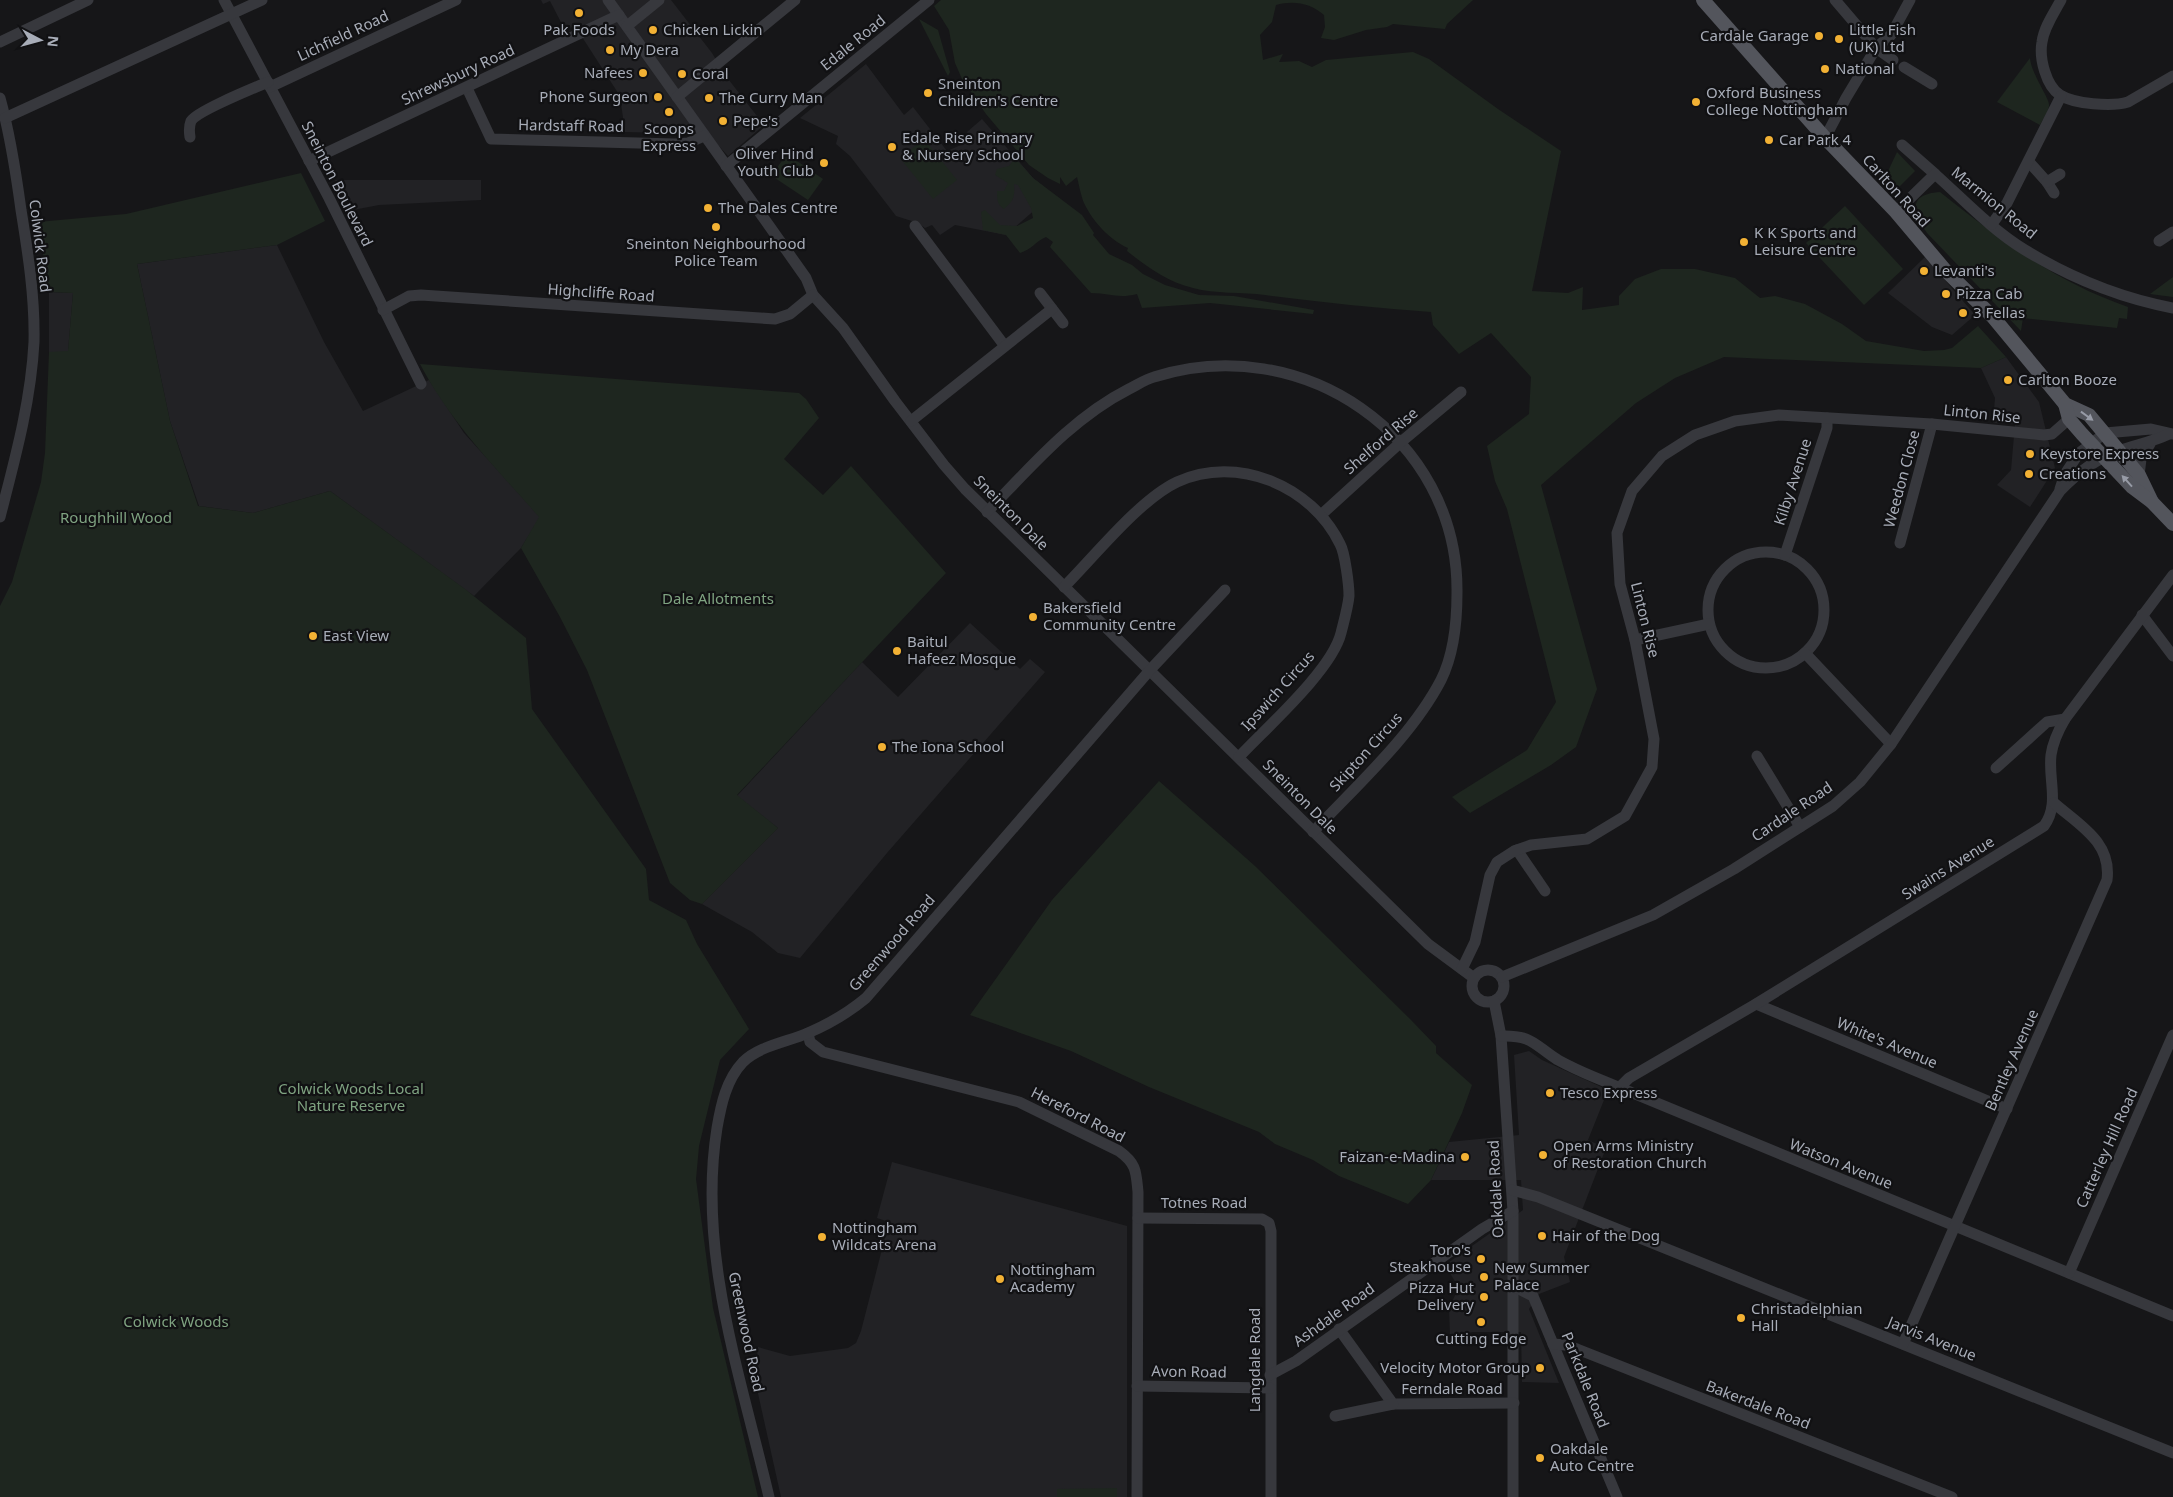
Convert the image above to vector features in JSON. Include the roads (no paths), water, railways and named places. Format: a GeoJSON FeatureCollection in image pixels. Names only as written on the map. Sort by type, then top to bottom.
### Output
{"type":"FeatureCollection","features":[{"type":"Feature","properties":{"kind":"main road","name":"Carlton Road"},"geometry":{"type":"LineString","coordinates":[[1703,0],[1825,138],[1896,212],[1945,270],[1993,317],[2066,404],[2089,415],[2139,475],[2152,502]]}},
{"type":"Feature","properties":{"kind":"main road","name":"Carlton Road"},"geometry":{"type":"LineString","coordinates":[[2066,404],[2069,419],[2090,443],[2132,487],[2152,502],[2173,524]]}},
{"type":"Feature","properties":{"kind":"street"},"geometry":{"type":"LineString","coordinates":[[0,42],[88,0]]}},
{"type":"Feature","properties":{"kind":"street","name":"Sneinton Boulevard"},"geometry":{"type":"LineString","coordinates":[[224,0],[309,161],[420,384]]}},
{"type":"Feature","properties":{"kind":"street"},"geometry":{"type":"LineString","coordinates":[[5,118],[262,0]]}},
{"type":"Feature","properties":{"kind":"street","name":"Lichfield Road"},"geometry":{"type":"LineString","coordinates":[[190,136],[189,130],[192,120],[203,112],[269,85],[456,0]]}},
{"type":"Feature","properties":{"kind":"street","name":"Sneinton Dale"},"geometry":{"type":"LineString","coordinates":[[608,0],[801,271],[813,295],[843,328],[944,465],[1064,588],[1239,757],[1428,944],[1474,978]]}},
{"type":"Feature","properties":{"kind":"street"},"geometry":{"type":"LineString","coordinates":[[627,26],[659,0]]}},
{"type":"Feature","properties":{"kind":"street"},"geometry":{"type":"LineString","coordinates":[[677,97],[796,0]]}},
{"type":"Feature","properties":{"kind":"street","name":"Edale Road"},"geometry":{"type":"LineString","coordinates":[[726,166],[929,0]]}},
{"type":"Feature","properties":{"kind":"street"},"geometry":{"type":"LineString","coordinates":[[1835,0],[1876,48],[1893,60]]}},
{"type":"Feature","properties":{"kind":"street"},"geometry":{"type":"LineString","coordinates":[[1825,138],[1859,75],[1876,48],[1891,36],[1910,0]]}},
{"type":"Feature","properties":{"kind":"street"},"geometry":{"type":"LineString","coordinates":[[2061,0],[2042,41],[2041,54],[2051,85],[2061,96],[2101,105],[2120,105],[2173,76]]}},
{"type":"Feature","properties":{"kind":"street","name":"Shrewsbury Road"},"geometry":{"type":"LineString","coordinates":[[309,161],[468,88],[618,15]]}},
{"type":"Feature","properties":{"kind":"street"},"geometry":{"type":"LineString","coordinates":[[1904,67],[1932,84]]}},
{"type":"Feature","properties":{"kind":"street","name":"Hardstaff Road"},"geometry":{"type":"LineString","coordinates":[[468,88],[491,139],[675,144],[688,143],[704,136]]}},
{"type":"Feature","properties":{"kind":"street"},"geometry":{"type":"LineString","coordinates":[[1992,224],[2007,203],[2061,96]]}},
{"type":"Feature","properties":{"kind":"street","name":"Colwick Road"},"geometry":{"type":"LineString","coordinates":[[0,100],[17,184],[31,275],[34,341],[18,448],[0,517]]}},
{"type":"Feature","properties":{"kind":"street","name":"Marmion Road"},"geometry":{"type":"LineString","coordinates":[[1902,145],[2024,250],[2076,277],[2137,301],[2173,308]]}},
{"type":"Feature","properties":{"kind":"street"},"geometry":{"type":"LineString","coordinates":[[2028,162],[2047,182],[2054,193]]}},
{"type":"Feature","properties":{"kind":"street","name":"Marmion Road"},"geometry":{"type":"LineString","coordinates":[[1896,212],[1935,174]]}},
{"type":"Feature","properties":{"kind":"street"},"geometry":{"type":"LineString","coordinates":[[2047,182],[2060,174]]}},
{"type":"Feature","properties":{"kind":"street"},"geometry":{"type":"LineString","coordinates":[[915,226],[928,236],[1004,346]]}},
{"type":"Feature","properties":{"kind":"street"},"geometry":{"type":"LineString","coordinates":[[2159,241],[2173,232]]}},
{"type":"Feature","properties":{"kind":"street"},"geometry":{"type":"LineString","coordinates":[[1040,293],[1063,322]]}},
{"type":"Feature","properties":{"kind":"street","name":"Highcliffe Road"},"geometry":{"type":"LineString","coordinates":[[383,310],[409,296],[421,295],[776,319],[790,314],[813,295]]}},
{"type":"Feature","properties":{"kind":"street"},"geometry":{"type":"LineString","coordinates":[[911,421],[1052,309]]}},
{"type":"Feature","properties":{"kind":"street","name":"Skipton Circus"},"geometry":{"type":"LineString","coordinates":[[988,512],[1066,431],[1108,400],[1153,377],[1208,364],[1271,369],[1318,383],[1361,407],[1401,442],[1428,479],[1449,527],[1458,574],[1457,616],[1451,650],[1441,679],[1410,727],[1313,832]]}},
{"type":"Feature","properties":{"kind":"street","name":"Shelford Rise"},"geometry":{"type":"LineString","coordinates":[[1322,514],[1401,442],[1461,392]]}},
{"type":"Feature","properties":{"kind":"street","name":"Linton Rise"},"geometry":{"type":"LineString","coordinates":[[1462,969],[1475,942],[1490,875],[1497,862],[1517,850],[1531,845],[1587,839],[1625,816],[1652,767],[1654,739],[1635,640],[1620,584],[1617,533],[1632,491],[1662,456],[1695,435],[1735,421],[1779,415],[1932,424],[2044,435],[2052,434],[2069,419]]}},
{"type":"Feature","properties":{"kind":"street","name":"Kilby Avenue"},"geometry":{"type":"LineString","coordinates":[[1785,555],[1827,428],[1827,418]]}},
{"type":"Feature","properties":{"kind":"street","name":"Weedon Close"},"geometry":{"type":"LineString","coordinates":[[1900,542],[1932,424]]}},
{"type":"Feature","properties":{"kind":"street"},"geometry":{"type":"LineString","coordinates":[[2105,433],[2151,429],[2171,434]]}},
{"type":"Feature","properties":{"kind":"street","name":"Cardale Road"},"geometry":{"type":"LineString","coordinates":[[2060,491],[2065,474],[2079,453],[2105,433]]}},
{"type":"Feature","properties":{"kind":"street","name":"Cardale Road"},"geometry":{"type":"LineString","coordinates":[[1502,977],[1653,915],[1701,889],[1833,806],[1860,782],[1891,744],[2060,491],[2074,476],[2104,457],[2150,444],[2171,434]]}},
{"type":"Feature","properties":{"kind":"street"},"geometry":{"type":"LineString","coordinates":[[2139,475],[2141,459],[2150,444]]}},
{"type":"Feature","properties":{"kind":"street","name":"Ipswich Circus"},"geometry":{"type":"LineString","coordinates":[[1064,588],[1142,506],[1177,482],[1186,479],[1220,472],[1249,474],[1266,478],[1275,481],[1302,497],[1322,514],[1341,545],[1349,595],[1341,635],[1321,671],[1239,757]]}},
{"type":"Feature","properties":{"kind":"street"},"geometry":{"type":"LineString","coordinates":[[1769,552],[1785,555],[1798,562],[1818,584],[1823,598],[1824,613],[1821,628],[1815,642],[1793,662],[1779,667],[1749,666],[1735,660],[1715,638],[1710,624],[1708,609],[1710,593],[1717,579],[1727,567],[1740,558],[1754,553],[1769,552]]}},
{"type":"Feature","properties":{"kind":"street","name":"Swains Avenue"},"geometry":{"type":"LineString","coordinates":[[1619,1088],[1629,1078],[1756,1004],[2044,826],[2054,803],[2051,755],[2055,736],[2065,719],[2173,575]]}},
{"type":"Feature","properties":{"kind":"street","name":"Greenwood Road"},"geometry":{"type":"LineString","coordinates":[[769,1497],[722,1302],[711,1203],[712,1156],[722,1103],[728,1084],[737,1068],[753,1054],[808,1033],[850,1011],[876,988],[1150,670],[1225,590]]}},
{"type":"Feature","properties":{"kind":"street"},"geometry":{"type":"LineString","coordinates":[[2142,615],[2173,656]]}},
{"type":"Feature","properties":{"kind":"street"},"geometry":{"type":"LineString","coordinates":[[1635,640],[1710,624]]}},
{"type":"Feature","properties":{"kind":"street"},"geometry":{"type":"LineString","coordinates":[[1805,653],[1891,744]]}},
{"type":"Feature","properties":{"kind":"street"},"geometry":{"type":"LineString","coordinates":[[1996,768],[2047,722],[2065,719]]}},
{"type":"Feature","properties":{"kind":"street"},"geometry":{"type":"LineString","coordinates":[[1757,756],[1800,827]]}},
{"type":"Feature","properties":{"kind":"street","name":"Bentley Avenue"},"geometry":{"type":"LineString","coordinates":[[1903,1344],[2107,880],[2107,860],[2099,844],[2054,803]]}},
{"type":"Feature","properties":{"kind":"street"},"geometry":{"type":"LineString","coordinates":[[1517,850],[1545,891]]}},
{"type":"Feature","properties":{"kind":"street"},"geometry":{"type":"LineString","coordinates":[[1491,970],[1502,977],[1504,988],[1499,998],[1494,1001],[1484,1002],[1476,996],[1472,987],[1474,978],[1478,973],[1491,970]]}},
{"type":"Feature","properties":{"kind":"street","name":"Oakdale Road"},"geometry":{"type":"LineString","coordinates":[[1494,1001],[1501,1036],[1513,1211],[1513,1497]]}},
{"type":"Feature","properties":{"kind":"street","name":"White's Avenue"},"geometry":{"type":"LineString","coordinates":[[1756,1004],[2007,1109]]}},
{"type":"Feature","properties":{"kind":"street","name":"Hereford Road"},"geometry":{"type":"LineString","coordinates":[[808,1033],[810,1042],[823,1052],[1019,1102],[1119,1151],[1136,1168],[1138,1218],[1137,1497]]}},
{"type":"Feature","properties":{"kind":"street","name":"Catterley Hill Road"},"geometry":{"type":"LineString","coordinates":[[2069,1273],[2173,1035]]}},
{"type":"Feature","properties":{"kind":"street","name":"Watson Avenue"},"geometry":{"type":"LineString","coordinates":[[1501,1036],[1518,1036],[1530,1039],[1564,1063],[1619,1088],[2173,1316]]}},
{"type":"Feature","properties":{"kind":"street","name":"Jarvis Avenue"},"geometry":{"type":"LineString","coordinates":[[1512,1190],[1538,1197],[1727,1275],[2173,1453]]}},
{"type":"Feature","properties":{"kind":"street","name":"Ashdale Road"},"geometry":{"type":"LineString","coordinates":[[1270,1375],[1296,1361],[1482,1229],[1513,1211]]}},
{"type":"Feature","properties":{"kind":"street","name":"Totnes Road"},"geometry":{"type":"LineString","coordinates":[[1138,1218],[1262,1219],[1268,1223]]}},
{"type":"Feature","properties":{"kind":"street","name":"Langdale Road"},"geometry":{"type":"LineString","coordinates":[[1268,1223],[1271,1231],[1271,1497]]}},
{"type":"Feature","properties":{"kind":"street","name":"Parkdale Road"},"geometry":{"type":"LineString","coordinates":[[1513,1286],[1533,1296],[1616,1497]]}},
{"type":"Feature","properties":{"kind":"street","name":"Ferndale Road"},"geometry":{"type":"LineString","coordinates":[[1339,1329],[1393,1404],[1514,1403]]}},
{"type":"Feature","properties":{"kind":"street","name":"Bakerdale Road"},"geometry":{"type":"LineString","coordinates":[[1553,1344],[1565,1344],[1577,1348],[1952,1497]]}},
{"type":"Feature","properties":{"kind":"street","name":"Avon Road"},"geometry":{"type":"LineString","coordinates":[[1137,1386],[1270,1388]]}},
{"type":"Feature","properties":{"kind":"street"},"geometry":{"type":"LineString","coordinates":[[1335,1416],[1393,1404]]}},
{"type":"Feature","properties":{"kind":"place","name":"Pak Foods"},"geometry":{"type":"Point","coordinates":[579,13]}},
{"type":"Feature","properties":{"kind":"place","name":"Chicken Lickin"},"geometry":{"type":"Point","coordinates":[653,30]}},
{"type":"Feature","properties":{"kind":"place","name":"Cardale Garage"},"geometry":{"type":"Point","coordinates":[1819,36]}},
{"type":"Feature","properties":{"kind":"place","name":"Little Fish (UK) Ltd"},"geometry":{"type":"Point","coordinates":[1839,39]}},
{"type":"Feature","properties":{"kind":"place","name":"My Dera"},"geometry":{"type":"Point","coordinates":[610,50]}},
{"type":"Feature","properties":{"kind":"place","name":"National"},"geometry":{"type":"Point","coordinates":[1825,69]}},
{"type":"Feature","properties":{"kind":"place","name":"Nafees"},"geometry":{"type":"Point","coordinates":[643,73]}},
{"type":"Feature","properties":{"kind":"place","name":"Coral"},"geometry":{"type":"Point","coordinates":[682,74]}},
{"type":"Feature","properties":{"kind":"place","name":"Sneinton Children's Centre"},"geometry":{"type":"Point","coordinates":[928,93]}},
{"type":"Feature","properties":{"kind":"place","name":"Phone Surgeon"},"geometry":{"type":"Point","coordinates":[658,97]}},
{"type":"Feature","properties":{"kind":"place","name":"The Curry Man"},"geometry":{"type":"Point","coordinates":[709,98]}},
{"type":"Feature","properties":{"kind":"place","name":"Oxford Business College Nottingham"},"geometry":{"type":"Point","coordinates":[1696,102]}},
{"type":"Feature","properties":{"kind":"place","name":"Scoops Express"},"geometry":{"type":"Point","coordinates":[669,112]}},
{"type":"Feature","properties":{"kind":"place","name":"Pepe's"},"geometry":{"type":"Point","coordinates":[723,121]}},
{"type":"Feature","properties":{"kind":"place","name":"Car Park 4"},"geometry":{"type":"Point","coordinates":[1769,140]}},
{"type":"Feature","properties":{"kind":"place","name":"Edale Rise Primary & Nursery School"},"geometry":{"type":"Point","coordinates":[892,147]}},
{"type":"Feature","properties":{"kind":"place","name":"Oliver Hind Youth Club"},"geometry":{"type":"Point","coordinates":[824,163]}},
{"type":"Feature","properties":{"kind":"place","name":"The Dales Centre"},"geometry":{"type":"Point","coordinates":[708,208]}},
{"type":"Feature","properties":{"kind":"place","name":"Sneinton Neighbourhood Police Team"},"geometry":{"type":"Point","coordinates":[716,227]}},
{"type":"Feature","properties":{"kind":"place","name":"K K Sports and Leisure Centre"},"geometry":{"type":"Point","coordinates":[1744,242]}},
{"type":"Feature","properties":{"kind":"place","name":"Levanti's"},"geometry":{"type":"Point","coordinates":[1924,271]}},
{"type":"Feature","properties":{"kind":"place","name":"Pizza Cab"},"geometry":{"type":"Point","coordinates":[1946,294]}},
{"type":"Feature","properties":{"kind":"place","name":"3 Fellas"},"geometry":{"type":"Point","coordinates":[1963,313]}},
{"type":"Feature","properties":{"kind":"place","name":"Carlton Booze"},"geometry":{"type":"Point","coordinates":[2008,380]}},
{"type":"Feature","properties":{"kind":"place","name":"Keystore Express"},"geometry":{"type":"Point","coordinates":[2030,454]}},
{"type":"Feature","properties":{"kind":"place","name":"Creations"},"geometry":{"type":"Point","coordinates":[2029,474]}},
{"type":"Feature","properties":{"kind":"place","name":"Bakersfield Community Centre"},"geometry":{"type":"Point","coordinates":[1033,617]}},
{"type":"Feature","properties":{"kind":"place","name":"East View"},"geometry":{"type":"Point","coordinates":[313,636]}},
{"type":"Feature","properties":{"kind":"place","name":"Baitul Hafeez Mosque"},"geometry":{"type":"Point","coordinates":[897,651]}},
{"type":"Feature","properties":{"kind":"place","name":"The Iona School"},"geometry":{"type":"Point","coordinates":[882,747]}},
{"type":"Feature","properties":{"kind":"place","name":"Tesco Express"},"geometry":{"type":"Point","coordinates":[1550,1093]}},
{"type":"Feature","properties":{"kind":"place","name":"Open Arms Ministry of Restoration Church"},"geometry":{"type":"Point","coordinates":[1543,1155]}},
{"type":"Feature","properties":{"kind":"place","name":"Faizan-e-Madina"},"geometry":{"type":"Point","coordinates":[1465,1157]}},
{"type":"Feature","properties":{"kind":"place","name":"Hair of the Dog"},"geometry":{"type":"Point","coordinates":[1542,1236]}},
{"type":"Feature","properties":{"kind":"place","name":"Nottingham Wildcats Arena"},"geometry":{"type":"Point","coordinates":[822,1237]}},
{"type":"Feature","properties":{"kind":"place","name":"Toro's Steakhouse"},"geometry":{"type":"Point","coordinates":[1481,1259]}},
{"type":"Feature","properties":{"kind":"place","name":"New Summer Palace"},"geometry":{"type":"Point","coordinates":[1484,1277]}},
{"type":"Feature","properties":{"kind":"place","name":"Nottingham Academy"},"geometry":{"type":"Point","coordinates":[1000,1279]}},
{"type":"Feature","properties":{"kind":"place","name":"Pizza Hut Delivery"},"geometry":{"type":"Point","coordinates":[1484,1297]}},
{"type":"Feature","properties":{"kind":"place","name":"Christadelphian Hall"},"geometry":{"type":"Point","coordinates":[1741,1318]}},
{"type":"Feature","properties":{"kind":"place","name":"Cutting Edge"},"geometry":{"type":"Point","coordinates":[1481,1322]}},
{"type":"Feature","properties":{"kind":"place","name":"Velocity Motor Group"},"geometry":{"type":"Point","coordinates":[1540,1368]}},
{"type":"Feature","properties":{"kind":"place","name":"Oakdale Auto Centre"},"geometry":{"type":"Point","coordinates":[1540,1458]}},
{"type":"Feature","properties":{"kind":"park label","name":"Roughhill Wood"},"geometry":{"type":"Point","coordinates":[116,518]}},
{"type":"Feature","properties":{"kind":"park label","name":"Dale Allotments"},"geometry":{"type":"Point","coordinates":[718,599]}},
{"type":"Feature","properties":{"kind":"park label","name":"Colwick Woods Local Nature Reserve"},"geometry":{"type":"Point","coordinates":[351,1098]}},
{"type":"Feature","properties":{"kind":"park label","name":"Colwick Woods"},"geometry":{"type":"Point","coordinates":[176,1322]}}]}
